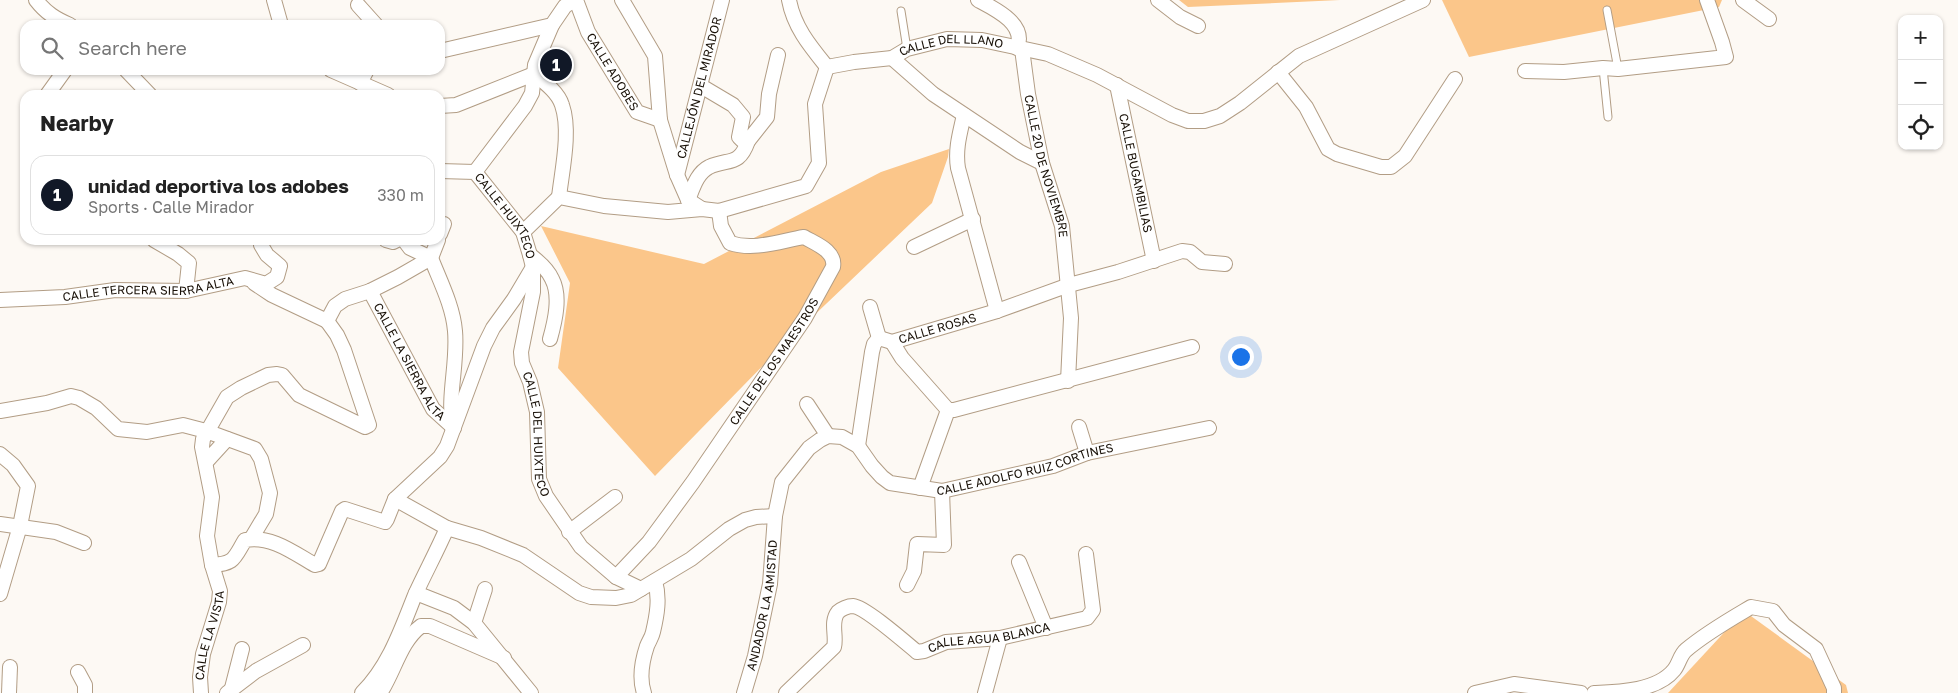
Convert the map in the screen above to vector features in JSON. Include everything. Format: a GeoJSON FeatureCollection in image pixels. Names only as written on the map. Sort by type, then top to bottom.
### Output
{"type":"FeatureCollection","features":[{"type":"Feature","properties":{"kind":"street"},"geometry":{"type":"LineString","coordinates":[[36,0],[44,10],[59,20]]}},
{"type":"Feature","properties":{"kind":"street"},"geometry":{"type":"LineString","coordinates":[[274,0],[280,20]]}},
{"type":"Feature","properties":{"kind":"street"},"geometry":{"type":"LineString","coordinates":[[475,172],[525,106],[532,93],[535,65],[552,25],[565,6],[575,0]]}},
{"type":"Feature","properties":{"kind":"street","name":"CALLE ADOBES"},"geometry":{"type":"LineString","coordinates":[[575,0],[588,32],[637,112],[660,120]]}},
{"type":"Feature","properties":{"kind":"street"},"geometry":{"type":"LineString","coordinates":[[622,0],[655,56],[660,120],[677,175],[688,200],[702,208]]}},
{"type":"Feature","properties":{"kind":"street","name":"CALLEJÓN DEL MIRADOR"},"geometry":{"type":"LineString","coordinates":[[677,175],[722,0]]}},
{"type":"Feature","properties":{"kind":"street"},"geometry":{"type":"LineString","coordinates":[[559,197],[604,206],[668,212],[702,208],[719,211],[806,186],[820,163],[816,104],[827,67],[800,32],[791,11],[789,0]]}},
{"type":"Feature","properties":{"kind":"street","name":"CALLE 20 DE NOVIEMBRE"},"geometry":{"type":"LineString","coordinates":[[978,0],[1014,23],[1018,31],[1042,163],[1062,226],[1072,318],[1068,381]]}},
{"type":"Feature","properties":{"kind":"street"},"geometry":{"type":"LineString","coordinates":[[1158,0],[1180,17],[1198,26]]}},
{"type":"Feature","properties":{"kind":"street","name":"CALLE DEL LLANO"},"geometry":{"type":"LineString","coordinates":[[827,67],[892,58],[907,49],[947,39],[982,40],[1048,54],[1117,85],[1172,116],[1188,120],[1204,120],[1220,116],[1240,103],[1299,56],[1423,0]]}},
{"type":"Feature","properties":{"kind":"street"},"geometry":{"type":"LineString","coordinates":[[1525,71],[1564,72],[1603,68],[1618,69],[1726,57],[1707,0]]}},
{"type":"Feature","properties":{"kind":"street"},"geometry":{"type":"LineString","coordinates":[[1743,0],[1769,19]]}},
{"type":"Feature","properties":{"kind":"street"},"geometry":{"type":"LineString","coordinates":[[358,5],[372,20]]}},
{"type":"Feature","properties":{"kind":"street"},"geometry":{"type":"LineString","coordinates":[[445,51],[552,25]]}},
{"type":"Feature","properties":{"kind":"street"},"geometry":{"type":"LineString","coordinates":[[688,200],[699,176],[709,167],[738,158],[744,153],[745,140],[768,117],[769,94],[778,55]]}},
{"type":"Feature","properties":{"kind":"street"},"geometry":{"type":"LineString","coordinates":[[892,58],[933,94],[1020,152],[1042,163]]}},
{"type":"Feature","properties":{"kind":"street"},"geometry":{"type":"LineString","coordinates":[[1278,72],[1300,99],[1328,148],[1337,154],[1391,167],[1405,156],[1455,79]]}},
{"type":"Feature","properties":{"kind":"street"},"geometry":{"type":"LineString","coordinates":[[445,106],[456,106],[534,74]]}},
{"type":"Feature","properties":{"kind":"street"},"geometry":{"type":"LineString","coordinates":[[523,232],[559,197],[566,127],[562,104],[554,91],[534,74]]}},
{"type":"Feature","properties":{"kind":"street"},"geometry":{"type":"LineString","coordinates":[[50,90],[61,75]]}},
{"type":"Feature","properties":{"kind":"street"},"geometry":{"type":"LineString","coordinates":[[131,75],[145,90]]}},
{"type":"Feature","properties":{"kind":"street"},"geometry":{"type":"LineString","coordinates":[[342,75],[376,90]]}},
{"type":"Feature","properties":{"kind":"street"},"geometry":{"type":"LineString","coordinates":[[360,83],[364,75]]}},
{"type":"Feature","properties":{"kind":"street","name":"CALLE BUGAMBILIAS"},"geometry":{"type":"LineString","coordinates":[[1117,85],[1154,261]]}},
{"type":"Feature","properties":{"kind":"street"},"geometry":{"type":"LineString","coordinates":[[700,86],[733,105],[743,117],[739,137],[745,140]]}},
{"type":"Feature","properties":{"kind":"street"},"geometry":{"type":"LineString","coordinates":[[964,115],[956,156],[997,311]]}},
{"type":"Feature","properties":{"kind":"street","name":"CALLE HUIXTECO"},"geometry":{"type":"LineString","coordinates":[[445,171],[475,172],[523,232],[531,261]]}},
{"type":"Feature","properties":{"kind":"street","name":"CALLE DE LOS MAESTROS"},"geometry":{"type":"LineString","coordinates":[[616,577],[649,542],[693,482],[805,318],[833,267],[834,261],[832,256],[826,250],[804,237],[759,246],[738,246],[730,243],[721,226],[719,211]]}},
{"type":"Feature","properties":{"kind":"street"},"geometry":{"type":"LineString","coordinates":[[914,248],[973,220]]}},
{"type":"Feature","properties":{"kind":"street"},"geometry":{"type":"LineString","coordinates":[[163,245],[189,263],[186,291]]}},
{"type":"Feature","properties":{"kind":"street","name":"CALLE TERCERA SIERRA ALTA"},"geometry":{"type":"LineString","coordinates":[[0,300],[65,297],[115,290],[186,291],[245,278],[266,284],[277,277],[280,266],[268,256],[262,245]]}},
{"type":"Feature","properties":{"kind":"street"},"geometry":{"type":"LineString","coordinates":[[408,245],[410,248],[431,258],[453,319],[455,332],[450,412],[454,428]]}},
{"type":"Feature","properties":{"kind":"street"},"geometry":{"type":"LineString","coordinates":[[327,321],[335,306],[345,299],[370,291],[431,258],[436,245]]}},
{"type":"Feature","properties":{"kind":"street","name":"CALLE ROSAS"},"geometry":{"type":"LineString","coordinates":[[885,340],[997,311],[1069,285],[1182,252],[1190,252],[1202,262],[1225,264]]}},
{"type":"Feature","properties":{"kind":"street"},"geometry":{"type":"LineString","coordinates":[[212,565],[226,565],[245,540],[250,539],[277,543],[315,565],[319,564],[342,511],[345,509],[384,522],[395,499],[440,457],[447,446],[484,346],[493,328],[518,293],[531,261],[539,262],[552,279],[556,298],[554,326],[550,339]]}},
{"type":"Feature","properties":{"kind":"street","name":"CALLE DEL HUIXTECO"},"geometry":{"type":"LineString","coordinates":[[531,261],[532,300],[521,352],[522,364],[530,382],[537,412],[539,479],[546,496],[581,547],[616,577],[641,589]]}},
{"type":"Feature","properties":{"kind":"street"},"geometry":{"type":"LineString","coordinates":[[206,431],[228,397],[241,388],[268,375],[277,374],[282,376],[299,395],[366,427],[369,425],[344,350],[337,335],[327,321],[272,295],[245,278]]}},
{"type":"Feature","properties":{"kind":"street","name":"CALLE LA SIERRA ALTA"},"geometry":{"type":"LineString","coordinates":[[370,291],[433,409],[454,428]]}},
{"type":"Feature","properties":{"kind":"street"},"geometry":{"type":"LineString","coordinates":[[870,307],[885,340],[948,410],[1068,381],[1192,347]]}},
{"type":"Feature","properties":{"kind":"street"},"geometry":{"type":"LineString","coordinates":[[807,404],[828,436],[842,437],[858,446],[874,344],[885,340]]}},
{"type":"Feature","properties":{"kind":"street"},"geometry":{"type":"LineString","coordinates":[[0,411],[47,403],[72,396],[96,408],[118,429],[148,432],[183,425],[206,431],[258,451],[270,493],[266,514],[250,539]]}},
{"type":"Feature","properties":{"kind":"street"},"geometry":{"type":"LineString","coordinates":[[920,488],[948,410]]}},
{"type":"Feature","properties":{"kind":"street"},"geometry":{"type":"LineString","coordinates":[[1079,427],[1087,453]]}},
{"type":"Feature","properties":{"kind":"street","name":"CALLE ADOLFO RUIZ CORTINES"},"geometry":{"type":"LineString","coordinates":[[858,446],[882,477],[890,483],[942,491],[1053,466],[1087,453],[1209,428]]}},
{"type":"Feature","properties":{"kind":"street","name":"CALLE LA VISTA"},"geometry":{"type":"LineString","coordinates":[[201,693],[200,677],[203,654],[219,602],[220,591],[212,565],[207,536],[212,497],[202,447],[206,431]]}},
{"type":"Feature","properties":{"kind":"street","name":"ANDADOR LA AMISTAD"},"geometry":{"type":"LineString","coordinates":[[744,693],[755,656],[770,584],[775,516],[782,482],[809,448],[828,436]]}},
{"type":"Feature","properties":{"kind":"street"},"geometry":{"type":"LineString","coordinates":[[206,462],[227,439]]}},
{"type":"Feature","properties":{"kind":"street"},"geometry":{"type":"LineString","coordinates":[[0,454],[13,465],[28,486],[20,526],[0,594]]}},
{"type":"Feature","properties":{"kind":"street"},"geometry":{"type":"LineString","coordinates":[[908,585],[914,571],[917,544],[944,545],[942,491]]}},
{"type":"Feature","properties":{"kind":"street"},"geometry":{"type":"LineString","coordinates":[[569,532],[615,497]]}},
{"type":"Feature","properties":{"kind":"street"},"geometry":{"type":"LineString","coordinates":[[395,499],[447,528],[481,538],[523,555],[579,593],[591,597],[616,598],[631,595],[691,559],[729,529],[745,520],[756,516],[775,516]]}},
{"type":"Feature","properties":{"kind":"street"},"geometry":{"type":"LineString","coordinates":[[0,524],[56,532],[84,543]]}},
{"type":"Feature","properties":{"kind":"street"},"geometry":{"type":"LineString","coordinates":[[368,692],[399,636],[416,593],[447,528]]}},
{"type":"Feature","properties":{"kind":"street","name":"CALLE AGUA BLANCA"},"geometry":{"type":"LineString","coordinates":[[786,693],[834,647],[836,641],[834,620],[839,612],[853,606],[865,612],[917,652],[946,642],[1000,638],[1087,618],[1093,610],[1086,554]]}},
{"type":"Feature","properties":{"kind":"street"},"geometry":{"type":"LineString","coordinates":[[1019,562],[1046,628]]}},
{"type":"Feature","properties":{"kind":"street"},"geometry":{"type":"LineString","coordinates":[[643,690],[643,661],[647,645],[653,634],[659,602],[656,581]]}},
{"type":"Feature","properties":{"kind":"street"},"geometry":{"type":"LineString","coordinates":[[474,623],[485,589]]}},
{"type":"Feature","properties":{"kind":"street"},"geometry":{"type":"LineString","coordinates":[[416,593],[454,608],[474,623],[531,693]]}},
{"type":"Feature","properties":{"kind":"street"},"geometry":{"type":"LineString","coordinates":[[1594,693],[1633,691],[1660,680],[1674,670],[1684,651],[1720,625],[1751,607],[1773,611],[1784,624],[1816,649],[1834,688],[1834,693]]}},
{"type":"Feature","properties":{"kind":"street"},"geometry":{"type":"LineString","coordinates":[[368,692],[380,691],[384,688],[402,650],[415,631],[421,626],[430,626],[504,658]]}},
{"type":"Feature","properties":{"kind":"street"},"geometry":{"type":"LineString","coordinates":[[985,693],[1000,638]]}},
{"type":"Feature","properties":{"kind":"street"},"geometry":{"type":"LineString","coordinates":[[229,691],[256,671],[303,645]]}},
{"type":"Feature","properties":{"kind":"street"},"geometry":{"type":"LineString","coordinates":[[229,691],[242,649]]}},
{"type":"Feature","properties":{"kind":"street"},"geometry":{"type":"LineString","coordinates":[[9,693],[10,667]]}},
{"type":"Feature","properties":{"kind":"street"},"geometry":{"type":"LineString","coordinates":[[78,672],[85,684],[85,693]]}},
{"type":"Feature","properties":{"kind":"street"},"geometry":{"type":"LineString","coordinates":[[1475,693],[1514,684],[1581,693]]}},
{"type":"Feature","properties":{"kind":"lane"},"geometry":{"type":"LineString","coordinates":[[1608,10],[1618,69]]}},
{"type":"Feature","properties":{"kind":"lane"},"geometry":{"type":"LineString","coordinates":[[901,11],[907,49]]}},
{"type":"Feature","properties":{"kind":"lane"},"geometry":{"type":"LineString","coordinates":[[1603,68],[1608,117]]}},
{"type":"Feature","properties":{"kind":"shaded area"},"geometry":{"type":"Polygon","coordinates":[[[1179,0],[1340,0],[1188,7],[1179,0]]]}},
{"type":"Feature","properties":{"kind":"shaded area"},"geometry":{"type":"Polygon","coordinates":[[[1442,0],[1722,0],[1719,7],[1469,57],[1442,0]]]}},
{"type":"Feature","properties":{"kind":"shaded area"},"geometry":{"type":"Polygon","coordinates":[[[949,149],[932,203],[784,344],[655,476],[558,368],[570,283],[541,226],[704,264],[881,172],[949,149]]]}},
{"type":"Feature","properties":{"kind":"shaded area"},"geometry":{"type":"Polygon","coordinates":[[[1744,611],[1846,685],[1848,693],[1668,693],[1744,611]]]}},
{"type":"Feature","properties":{"kind":"place","name":"unidad deportiva los adobes"},"geometry":{"type":"Point","coordinates":[556,65]}}]}
